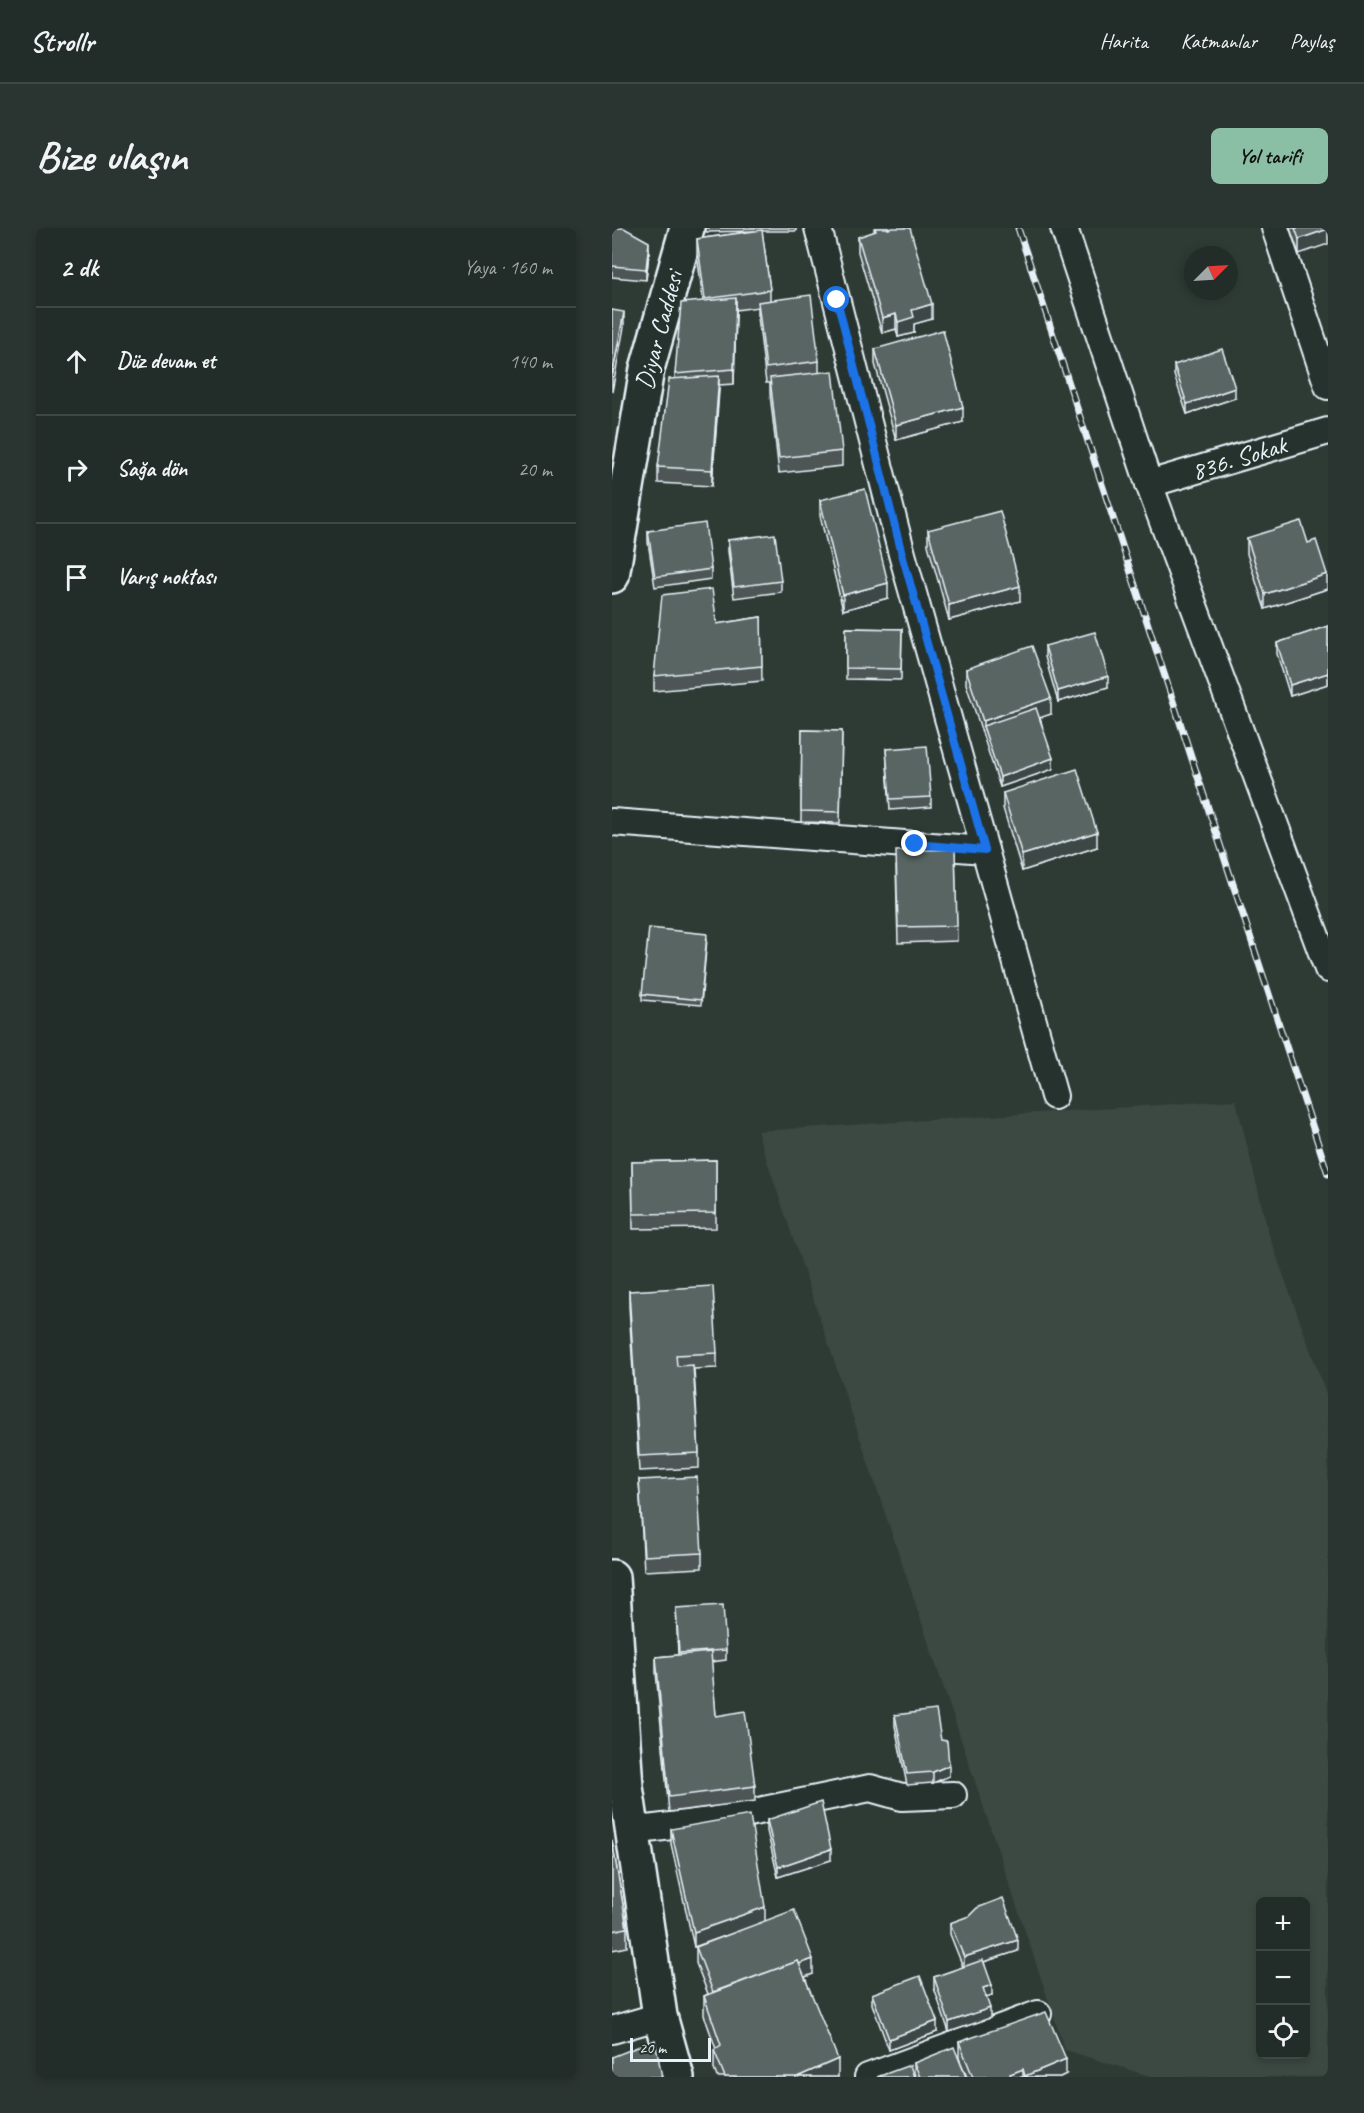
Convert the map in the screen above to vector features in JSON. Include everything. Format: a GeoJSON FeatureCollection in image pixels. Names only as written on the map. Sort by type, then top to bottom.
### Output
{"type":"FeatureCollection","features":[{"type":"Feature","properties":{"kind":"street","name":"Diyar Caddesi"},"geometry":{"type":"LineString","coordinates":[[612,576],[647,369],[687,228]]}},
{"type":"Feature","properties":{"kind":"street"},"geometry":{"type":"LineString","coordinates":[[818,228],[902,554],[1054,1096]]}},
{"type":"Feature","properties":{"kind":"street"},"geometry":{"type":"LineString","coordinates":[[1064,228],[1149,484],[1328,969]]}},
{"type":"Feature","properties":{"kind":"street"},"geometry":{"type":"LineString","coordinates":[[1275,228],[1328,386]]}},
{"type":"Feature","properties":{"kind":"street","name":"836. Sokak"},"geometry":{"type":"LineString","coordinates":[[1149,484],[1328,431]]}},
{"type":"Feature","properties":{"kind":"street"},"geometry":{"type":"LineString","coordinates":[[612,822],[985,850]]}},
{"type":"Feature","properties":{"kind":"street"},"geometry":{"type":"LineString","coordinates":[[612,1577],[626,1787],[660,2016],[677,2077]]}},
{"type":"Feature","properties":{"kind":"street"},"geometry":{"type":"LineString","coordinates":[[632,1830],[710,1821],[870,1788],[902,1797],[953,1795]]}},
{"type":"Feature","properties":{"kind":"street"},"geometry":{"type":"LineString","coordinates":[[868,2077],[1038,2014]]}},
{"type":"Feature","properties":{"kind":"street"},"geometry":{"type":"LineString","coordinates":[[612,2030],[660,2016]]}},
{"type":"Feature","properties":{"kind":"shaded area"},"geometry":{"type":"Polygon","coordinates":[[[1236,1100],[1269,1235],[1328,1399],[1328,2077],[1153,2077],[1065,2050],[757,1131],[1236,1100]]]}},
{"type":"Feature","properties":{"kind":"building"},"geometry":{"type":"Polygon","coordinates":[[[612,228],[624,228],[649,242],[646,269],[612,266],[612,228]]]}},
{"type":"Feature","properties":{"kind":"building"},"geometry":{"type":"Polygon","coordinates":[[[875,228],[910,228],[932,304],[912,310],[914,317],[898,322],[896,314],[882,318],[858,237],[876,231],[875,228]]]}},
{"type":"Feature","properties":{"kind":"building"},"geometry":{"type":"Polygon","coordinates":[[[1295,228],[1328,228],[1328,229],[1299,239],[1295,228]]]}},
{"type":"Feature","properties":{"kind":"building"},"geometry":{"type":"Polygon","coordinates":[[[762,230],[770,290],[705,299],[697,239],[762,230]]]}},
{"type":"Feature","properties":{"kind":"building"},"geometry":{"type":"Polygon","coordinates":[[[811,295],[819,361],[766,368],[758,302],[811,295]]]}},
{"type":"Feature","properties":{"kind":"building"},"geometry":{"type":"Polygon","coordinates":[[[736,298],[734,369],[675,374],[681,303],[736,298]]]}},
{"type":"Feature","properties":{"kind":"building"},"geometry":{"type":"Polygon","coordinates":[[[612,310],[624,312],[612,377],[612,310]]]}},
{"type":"Feature","properties":{"kind":"building"},"geometry":{"type":"Polygon","coordinates":[[[943,330],[963,407],[896,425],[875,349],[943,330]]]}},
{"type":"Feature","properties":{"kind":"building"},"geometry":{"type":"Polygon","coordinates":[[[1222,349],[1235,388],[1187,404],[1174,365],[1222,349]]]}},
{"type":"Feature","properties":{"kind":"building"},"geometry":{"type":"Polygon","coordinates":[[[833,371],[842,451],[779,458],[770,378],[833,371]]]}},
{"type":"Feature","properties":{"kind":"building"},"geometry":{"type":"Polygon","coordinates":[[[719,376],[712,470],[658,467],[669,379],[719,376]]]}},
{"type":"Feature","properties":{"kind":"building"},"geometry":{"type":"Polygon","coordinates":[[[865,489],[888,583],[843,595],[820,500],[865,489]]]}},
{"type":"Feature","properties":{"kind":"building"},"geometry":{"type":"Polygon","coordinates":[[[1000,511],[1020,586],[949,605],[928,530],[1000,511]]]}},
{"type":"Feature","properties":{"kind":"building"},"geometry":{"type":"Polygon","coordinates":[[[1301,521],[1308,543],[1316,540],[1327,574],[1265,594],[1247,538],[1301,521]]]}},
{"type":"Feature","properties":{"kind":"building"},"geometry":{"type":"Polygon","coordinates":[[[705,523],[711,569],[655,577],[648,531],[705,523]]]}},
{"type":"Feature","properties":{"kind":"building"},"geometry":{"type":"Polygon","coordinates":[[[775,534],[781,581],[734,587],[728,540],[775,534]]]}},
{"type":"Feature","properties":{"kind":"building"},"geometry":{"type":"Polygon","coordinates":[[[712,589],[717,624],[761,617],[762,666],[654,676],[662,595],[712,589]]]}},
{"type":"Feature","properties":{"kind":"building"},"geometry":{"type":"Polygon","coordinates":[[[1328,626],[1328,673],[1290,685],[1277,643],[1328,626]]]}},
{"type":"Feature","properties":{"kind":"building"},"geometry":{"type":"Polygon","coordinates":[[[846,628],[902,629],[901,669],[846,668],[846,628]]]}},
{"type":"Feature","properties":{"kind":"building"},"geometry":{"type":"Polygon","coordinates":[[[1095,632],[1108,676],[1058,691],[1045,646],[1095,632]]]}},
{"type":"Feature","properties":{"kind":"building"},"geometry":{"type":"Polygon","coordinates":[[[1032,646],[1051,698],[983,721],[966,669],[1032,646]]]}},
{"type":"Feature","properties":{"kind":"building"},"geometry":{"type":"Polygon","coordinates":[[[1036,708],[1053,758],[1000,777],[983,726],[1036,708]]]}},
{"type":"Feature","properties":{"kind":"building"},"geometry":{"type":"Polygon","coordinates":[[[802,730],[842,731],[840,812],[801,811],[802,730]]]}},
{"type":"Feature","properties":{"kind":"building"},"geometry":{"type":"Polygon","coordinates":[[[927,746],[931,797],[890,799],[886,749],[927,746]]]}},
{"type":"Feature","properties":{"kind":"building"},"geometry":{"type":"Polygon","coordinates":[[[1077,769],[1097,832],[1022,855],[1003,793],[1077,769]]]}},
{"type":"Feature","properties":{"kind":"building"},"geometry":{"type":"Polygon","coordinates":[[[955,849],[957,926],[898,927],[896,851],[955,849]]]}},
{"type":"Feature","properties":{"kind":"building"},"geometry":{"type":"Polygon","coordinates":[[[649,928],[707,934],[701,1000],[642,994],[649,928]]]}},
{"type":"Feature","properties":{"kind":"building"},"geometry":{"type":"Polygon","coordinates":[[[716,1160],[716,1213],[633,1214],[632,1162],[716,1160]]]}},
{"type":"Feature","properties":{"kind":"building"},"geometry":{"type":"Polygon","coordinates":[[[713,1286],[717,1353],[676,1355],[677,1366],[693,1365],[699,1453],[639,1456],[629,1291],[713,1286]]]}},
{"type":"Feature","properties":{"kind":"building"},"geometry":{"type":"Polygon","coordinates":[[[697,1477],[702,1553],[644,1556],[639,1480],[697,1477]]]}},
{"type":"Feature","properties":{"kind":"building"},"geometry":{"type":"Polygon","coordinates":[[[723,1605],[726,1650],[679,1653],[676,1608],[723,1605]]]}},
{"type":"Feature","properties":{"kind":"building"},"geometry":{"type":"Polygon","coordinates":[[[711,1652],[716,1716],[745,1711],[755,1786],[669,1797],[656,1657],[711,1652]]]}},
{"type":"Feature","properties":{"kind":"building"},"geometry":{"type":"Polygon","coordinates":[[[936,1710],[941,1740],[947,1741],[949,1765],[933,1772],[907,1774],[895,1715],[936,1710]]]}},
{"type":"Feature","properties":{"kind":"building"},"geometry":{"type":"Polygon","coordinates":[[[821,1802],[831,1849],[778,1867],[767,1820],[821,1802]]]}},
{"type":"Feature","properties":{"kind":"building"},"geometry":{"type":"Polygon","coordinates":[[[750,1815],[765,1907],[694,1932],[671,1829],[750,1815]]]}},
{"type":"Feature","properties":{"kind":"building"},"geometry":{"type":"Polygon","coordinates":[[[612,1840],[627,1928],[612,1931],[612,1840]]]}},
{"type":"Feature","properties":{"kind":"building"},"geometry":{"type":"Polygon","coordinates":[[[1003,1898],[1018,1940],[964,1957],[950,1923],[969,1916],[977,1908],[1003,1898]]]}},
{"type":"Feature","properties":{"kind":"building"},"geometry":{"type":"Polygon","coordinates":[[[794,1910],[813,1959],[799,1964],[798,1961],[713,1992],[696,1947],[794,1910]]]}},
{"type":"Feature","properties":{"kind":"building"},"geometry":{"type":"Polygon","coordinates":[[[983,1960],[992,1985],[983,1988],[990,2008],[949,2022],[934,1977],[983,1960]]]}},
{"type":"Feature","properties":{"kind":"building"},"geometry":{"type":"Polygon","coordinates":[[[798,1961],[838,2059],[797,2077],[725,2077],[714,2050],[721,2045],[704,1996],[798,1961]]]}},
{"type":"Feature","properties":{"kind":"building"},"geometry":{"type":"Polygon","coordinates":[[[920,1976],[937,2021],[889,2039],[872,1994],[920,1976]]]}},
{"type":"Feature","properties":{"kind":"building"},"geometry":{"type":"Polygon","coordinates":[[[1046,2012],[1066,2059],[1025,2076],[1023,2069],[1010,2074],[1011,2077],[973,2077],[959,2042],[1046,2012]]]}},
{"type":"Feature","properties":{"kind":"building"},"geometry":{"type":"Polygon","coordinates":[[[655,2040],[662,2077],[612,2077],[612,2057],[655,2040]]]}},
{"type":"Feature","properties":{"kind":"building"},"geometry":{"type":"Polygon","coordinates":[[[954,2047],[966,2077],[920,2077],[914,2063],[954,2047]]]}},
{"type":"Feature","properties":{"kind":"building"},"geometry":{"type":"Polygon","coordinates":[[[910,2065],[914,2077],[877,2077],[910,2065]]]}},
{"type":"Feature","properties":{"kind":"railway"},"geometry":{"type":"LineString","coordinates":[[1018,228],[1328,1174]]}},
{"type":"Feature","properties":{"kind":"route"},"geometry":{"type":"LineString","coordinates":[[837,300],[902,554],[985,850],[915,844]]}}]}
